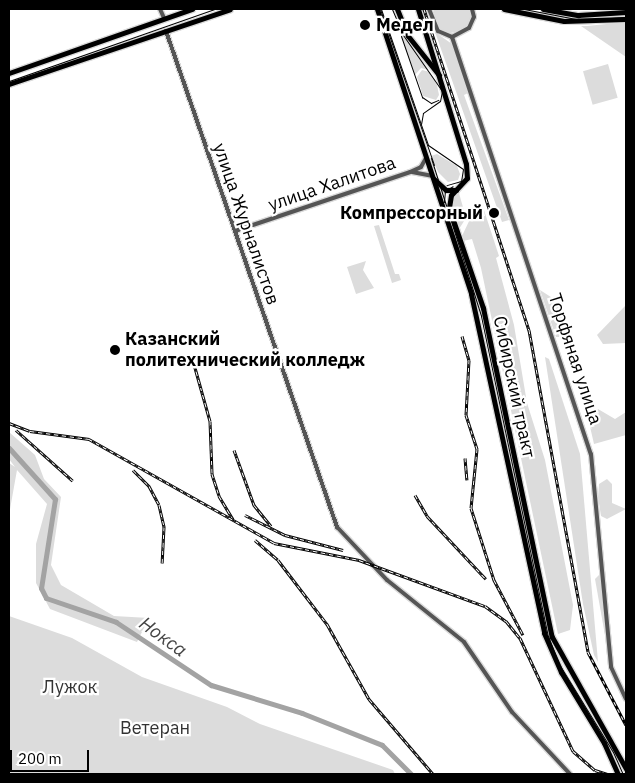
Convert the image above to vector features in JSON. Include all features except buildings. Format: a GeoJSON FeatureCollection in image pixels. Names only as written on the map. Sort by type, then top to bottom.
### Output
{"type":"FeatureCollection","features":[{"type":"Feature","properties":{"kind":"main road"},"geometry":{"type":"LineString","coordinates":[[9,73],[192,9]]}},
{"type":"Feature","properties":{"kind":"main road"},"geometry":{"type":"LineString","coordinates":[[9,84],[230,9]]}},
{"type":"Feature","properties":{"kind":"main road","name":"Сибирский тракт"},"geometry":{"type":"LineString","coordinates":[[377,9],[483,339],[544,633],[560,672],[604,743],[618,774]]}},
{"type":"Feature","properties":{"kind":"main road"},"geometry":{"type":"LineString","coordinates":[[396,9],[404,29],[444,84]]}},
{"type":"Feature","properties":{"kind":"main road","name":"Сибирский тракт"},"geometry":{"type":"LineString","coordinates":[[418,9],[444,84],[468,173],[449,199],[449,208],[483,308],[552,636],[626,769]]}},
{"type":"Feature","properties":{"kind":"main road"},"geometry":{"type":"LineString","coordinates":[[504,9],[564,21],[626,19]]}},
{"type":"Feature","properties":{"kind":"main road"},"geometry":{"type":"LineString","coordinates":[[543,9],[578,15],[626,12]]}},
{"type":"Feature","properties":{"kind":"main road"},"geometry":{"type":"LineString","coordinates":[[432,176],[446,190],[458,189]]}},
{"type":"Feature","properties":{"kind":"street"},"geometry":{"type":"LineString","coordinates":[[160,9],[164,18]]}},
{"type":"Feature","properties":{"kind":"street"},"geometry":{"type":"LineString","coordinates":[[429,9],[438,31],[452,36],[469,28],[478,9]]}},
{"type":"Feature","properties":{"kind":"street"},"geometry":{"type":"LineString","coordinates":[[472,9],[474,17]]}},
{"type":"Feature","properties":{"kind":"street","name":"улица Журналистов"},"geometry":{"type":"LineString","coordinates":[[166,31],[337,527],[387,580],[464,642],[512,712],[570,774]]}},
{"type":"Feature","properties":{"kind":"street","name":"Торфяная улица"},"geometry":{"type":"LineString","coordinates":[[452,36],[591,454],[611,667],[626,699]]}},
{"type":"Feature","properties":{"kind":"street"},"geometry":{"type":"LineString","coordinates":[[410,172],[423,165],[426,158]]}},
{"type":"Feature","properties":{"kind":"street"},"geometry":{"type":"LineString","coordinates":[[410,172],[432,176]]}},
{"type":"Feature","properties":{"kind":"street","name":"улица Халитова"},"geometry":{"type":"LineString","coordinates":[[234,231],[410,172]]}},
{"type":"Feature","properties":{"kind":"green space"},"geometry":{"type":"Polygon","coordinates":[[[433,9],[469,9],[472,22],[466,29],[447,34],[439,31],[433,9]]]}},
{"type":"Feature","properties":{"kind":"green space"},"geometry":{"type":"Polygon","coordinates":[[[626,22],[626,57],[581,26],[587,26],[626,22]]]}},
{"type":"Feature","properties":{"kind":"green space"},"geometry":{"type":"Polygon","coordinates":[[[435,32],[452,44],[468,93],[464,95],[509,220],[502,222],[435,32]]]}},
{"type":"Feature","properties":{"kind":"green space"},"geometry":{"type":"Polygon","coordinates":[[[400,33],[417,52],[429,70],[421,68],[415,75],[400,33]]]}},
{"type":"Feature","properties":{"kind":"green space"},"geometry":{"type":"Polygon","coordinates":[[[608,64],[618,98],[593,105],[583,71],[608,64]]]}},
{"type":"Feature","properties":{"kind":"green space"},"geometry":{"type":"Polygon","coordinates":[[[422,70],[430,72],[437,85],[439,95],[436,100],[423,96],[417,77],[422,70]]]}},
{"type":"Feature","properties":{"kind":"green space"},"geometry":{"type":"Polygon","coordinates":[[[437,154],[457,166],[460,174],[458,180],[448,182],[438,172],[431,156],[437,154]]]}},
{"type":"Feature","properties":{"kind":"green space"},"geometry":{"type":"Polygon","coordinates":[[[459,193],[466,218],[459,229],[450,206],[453,196],[459,193]]]}},
{"type":"Feature","properties":{"kind":"green space"},"geometry":{"type":"Polygon","coordinates":[[[482,204],[499,256],[496,258],[514,325],[527,403],[545,460],[573,605],[570,630],[558,634],[481,268],[472,239],[463,241],[462,236],[471,217],[485,216],[482,204]]]}},
{"type":"Feature","properties":{"kind":"green space"},"geometry":{"type":"Polygon","coordinates":[[[379,225],[395,274],[399,274],[401,280],[392,283],[374,226],[379,225]]]}},
{"type":"Feature","properties":{"kind":"green space"},"geometry":{"type":"Polygon","coordinates":[[[366,261],[363,270],[374,288],[356,294],[347,267],[366,261]]]}},
{"type":"Feature","properties":{"kind":"green space"},"geometry":{"type":"Polygon","coordinates":[[[540,290],[554,299],[568,324],[559,337],[556,337],[540,290]]]}},
{"type":"Feature","properties":{"kind":"green space"},"geometry":{"type":"Polygon","coordinates":[[[626,305],[626,343],[603,344],[597,335],[626,305]]]}},
{"type":"Feature","properties":{"kind":"green space"},"geometry":{"type":"Polygon","coordinates":[[[545,357],[549,359],[580,454],[598,662],[594,655],[583,604],[545,357]]]}},
{"type":"Feature","properties":{"kind":"green space"},"geometry":{"type":"Polygon","coordinates":[[[598,409],[615,419],[626,412],[626,435],[594,444],[588,418],[598,409]]]}},
{"type":"Feature","properties":{"kind":"green space"},"geometry":{"type":"Polygon","coordinates":[[[9,432],[35,455],[44,479],[61,497],[51,565],[61,585],[114,616],[149,618],[137,642],[50,609],[36,583],[36,544],[47,504],[17,470],[9,515],[9,463],[15,467],[9,459],[9,432]]]}},
{"type":"Feature","properties":{"kind":"green space"},"geometry":{"type":"Polygon","coordinates":[[[607,479],[612,484],[612,503],[626,509],[607,519],[601,516],[598,497],[599,484],[607,479]]]}},
{"type":"Feature","properties":{"kind":"green space"},"geometry":{"type":"Polygon","coordinates":[[[601,573],[607,640],[606,641],[595,579],[601,573]]]}},
{"type":"Feature","properties":{"kind":"green space"},"geometry":{"type":"Polygon","coordinates":[[[9,616],[72,638],[142,677],[227,707],[260,724],[393,770],[395,774],[9,774],[9,616]]]}},
{"type":"Feature","properties":{"kind":"waterway","name":"Нокса"},"geometry":{"type":"LineString","coordinates":[[9,448],[55,499],[41,588],[46,598],[116,622],[211,685],[302,713],[382,745],[411,774]]}},
{"type":"Feature","properties":{"kind":"tram line"},"geometry":{"type":"LineString","coordinates":[[9,81],[215,9]]}},
{"type":"Feature","properties":{"kind":"tram line"},"geometry":{"type":"LineString","coordinates":[[380,9],[434,165]]}},
{"type":"Feature","properties":{"kind":"tram line"},"geometry":{"type":"LineString","coordinates":[[381,9],[428,145],[463,169],[461,181],[447,185]]}},
{"type":"Feature","properties":{"kind":"tram line"},"geometry":{"type":"LineString","coordinates":[[392,9],[403,35],[442,91],[440,101],[423,113],[421,124]]}},
{"type":"Feature","properties":{"kind":"tram line"},"geometry":{"type":"LineString","coordinates":[[524,9],[581,20],[626,17]]}},
{"type":"Feature","properties":{"kind":"tram line"},"geometry":{"type":"LineString","coordinates":[[401,36],[422,97],[431,103],[438,100]]}},
{"type":"Feature","properties":{"kind":"tram line"},"geometry":{"type":"LineString","coordinates":[[431,158],[481,316],[548,636],[559,664],[613,752],[623,774]]}},
{"type":"Feature","properties":{"kind":"tram line"},"geometry":{"type":"LineString","coordinates":[[444,202],[445,191],[453,186]]}},
{"type":"Feature","properties":{"kind":"railway"},"geometry":{"type":"LineString","coordinates":[[424,9],[529,330],[588,652],[626,725]]}},
{"type":"Feature","properties":{"kind":"railway"},"geometry":{"type":"LineString","coordinates":[[462,336],[469,360],[466,415],[477,449],[471,508],[494,580],[523,635]]}},
{"type":"Feature","properties":{"kind":"railway"},"geometry":{"type":"LineString","coordinates":[[194,364],[210,421],[212,474],[219,496],[233,519]]}},
{"type":"Feature","properties":{"kind":"railway"},"geometry":{"type":"LineString","coordinates":[[9,423],[30,431],[89,439],[274,543],[359,560],[485,606],[506,621],[520,638],[573,751],[595,770],[607,774]]}},
{"type":"Feature","properties":{"kind":"railway"},"geometry":{"type":"LineString","coordinates":[[16,430],[73,481]]}},
{"type":"Feature","properties":{"kind":"railway"},"geometry":{"type":"LineString","coordinates":[[234,450],[254,505],[271,526]]}},
{"type":"Feature","properties":{"kind":"railway"},"geometry":{"type":"LineString","coordinates":[[465,458],[467,480]]}},
{"type":"Feature","properties":{"kind":"railway"},"geometry":{"type":"LineString","coordinates":[[133,470],[149,486],[159,505],[164,527],[162,563]]}},
{"type":"Feature","properties":{"kind":"railway"},"geometry":{"type":"LineString","coordinates":[[415,495],[427,516],[486,579]]}},
{"type":"Feature","properties":{"kind":"railway"},"geometry":{"type":"LineString","coordinates":[[245,515],[285,535],[343,550]]}},
{"type":"Feature","properties":{"kind":"railway"},"geometry":{"type":"LineString","coordinates":[[255,540],[278,560],[327,624],[369,699],[433,774]]}},
{"type":"Feature","properties":{"kind":"place","name":"Медел"},"geometry":{"type":"Point","coordinates":[365,25]}},
{"type":"Feature","properties":{"kind":"place","name":"Компрессорный"},"geometry":{"type":"Point","coordinates":[494,213]}},
{"type":"Feature","properties":{"kind":"place","name":"Казанский политехнический колледж"},"geometry":{"type":"Point","coordinates":[115,350]}},
{"type":"Feature","properties":{"kind":"park label","name":"Лужок"},"geometry":{"type":"Point","coordinates":[70,687]}},
{"type":"Feature","properties":{"kind":"park label","name":"Ветеран"},"geometry":{"type":"Point","coordinates":[155,728]}}]}
